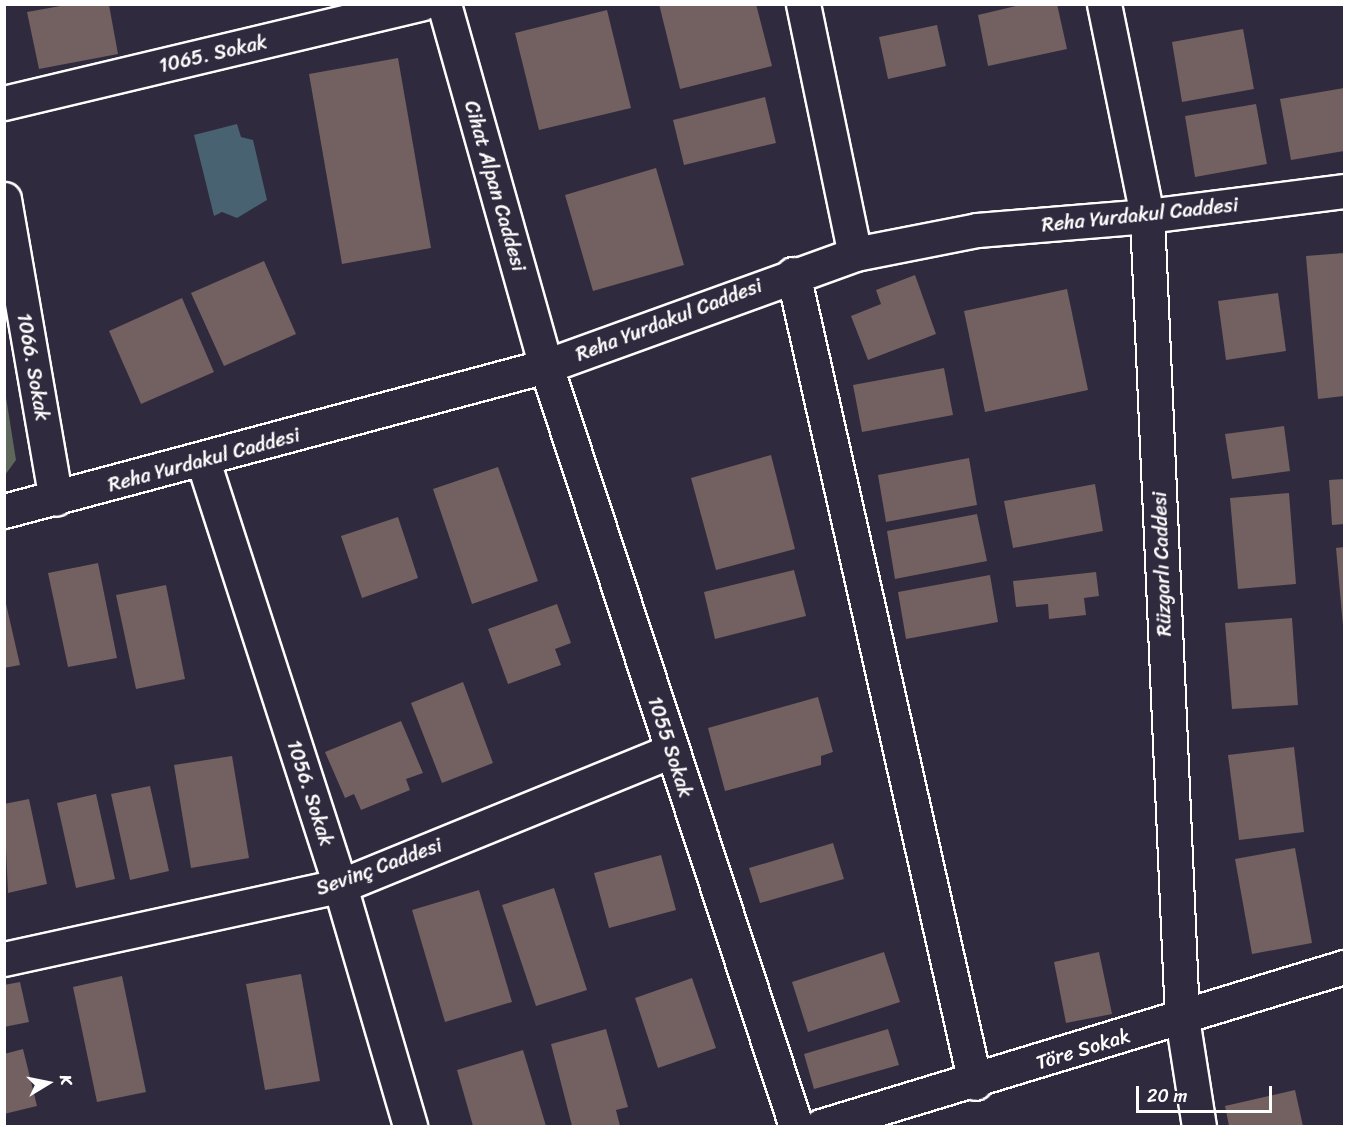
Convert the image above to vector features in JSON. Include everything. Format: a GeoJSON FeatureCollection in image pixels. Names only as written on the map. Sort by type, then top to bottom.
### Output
{"type":"FeatureCollection","features":[{"type":"Feature","properties":{"kind":"street","name":"1065. Sokak"},"geometry":{"type":"LineString","coordinates":[[4,103],[421,4]]}},
{"type":"Feature","properties":{"kind":"street","name":"Cihat Alpan Caddesi"},"geometry":{"type":"LineString","coordinates":[[444,4],[546,366]]}},
{"type":"Feature","properties":{"kind":"street"},"geometry":{"type":"LineString","coordinates":[[803,4],[855,254]]}},
{"type":"Feature","properties":{"kind":"street","name":"Rüzgarlı Caddesi"},"geometry":{"type":"LineString","coordinates":[[1104,4],[1147,216],[1182,1018],[1199,1126]]}},
{"type":"Feature","properties":{"kind":"street","name":"Reha Yurdakul Caddesi"},"geometry":{"type":"LineString","coordinates":[[4,511],[203,461],[546,366],[793,274],[855,254],[977,230],[1147,216],[1344,191]]}},
{"type":"Feature","properties":{"kind":"street","name":"1066. Sokak"},"geometry":{"type":"LineString","coordinates":[[4,199],[56,499]]}},
{"type":"Feature","properties":{"kind":"street"},"geometry":{"type":"LineString","coordinates":[[793,274],[975,1083]]}},
{"type":"Feature","properties":{"kind":"street","name":"1055 Sokak"},"geometry":{"type":"LineString","coordinates":[[546,366],[796,1126]]}},
{"type":"Feature","properties":{"kind":"street","name":"1056. Sokak"},"geometry":{"type":"LineString","coordinates":[[203,461],[340,886],[410,1126]]}},
{"type":"Feature","properties":{"kind":"street","name":"Sevinç Caddesi"},"geometry":{"type":"LineString","coordinates":[[4,959],[340,886],[671,751]]}},
{"type":"Feature","properties":{"kind":"street","name":"Töre Sokak"},"geometry":{"type":"LineString","coordinates":[[821,1126],[975,1083],[1344,967]]}},
{"type":"Feature","properties":{"kind":"shaded area"},"geometry":{"type":"Polygon","coordinates":[[[5,391],[16,460],[4,475],[5,391]]]}},
{"type":"Feature","properties":{"kind":"water"},"geometry":{"type":"Polygon","coordinates":[[[237,124],[241,137],[253,140],[267,200],[237,218],[222,212],[214,216],[194,135],[237,124]]]}},
{"type":"Feature","properties":{"kind":"building"},"geometry":{"type":"Polygon","coordinates":[[[659,4],[756,4],[772,66],[680,89],[659,4]]]}},
{"type":"Feature","properties":{"kind":"building"},"geometry":{"type":"Polygon","coordinates":[[[1024,4],[1057,4],[1067,49],[988,66],[978,15],[1024,4]]]}},
{"type":"Feature","properties":{"kind":"building"},"geometry":{"type":"Polygon","coordinates":[[[66,5],[109,5],[118,54],[39,69],[27,12],[66,5]]]}},
{"type":"Feature","properties":{"kind":"building"},"geometry":{"type":"Polygon","coordinates":[[[607,10],[631,108],[539,130],[515,33],[607,10]]]}},
{"type":"Feature","properties":{"kind":"building"},"geometry":{"type":"Polygon","coordinates":[[[937,25],[946,66],[888,79],[879,37],[937,25]]]}},
{"type":"Feature","properties":{"kind":"building"},"geometry":{"type":"Polygon","coordinates":[[[1243,29],[1254,89],[1182,102],[1172,42],[1243,29]]]}},
{"type":"Feature","properties":{"kind":"building"},"geometry":{"type":"Polygon","coordinates":[[[398,58],[431,248],[342,264],[309,74],[398,58]]]}},
{"type":"Feature","properties":{"kind":"building"},"geometry":{"type":"Polygon","coordinates":[[[1344,88],[1344,151],[1291,160],[1280,99],[1344,88]]]}},
{"type":"Feature","properties":{"kind":"building"},"geometry":{"type":"Polygon","coordinates":[[[765,97],[776,143],[684,165],[673,120],[765,97]]]}},
{"type":"Feature","properties":{"kind":"building"},"geometry":{"type":"Polygon","coordinates":[[[1256,104],[1267,164],[1195,177],[1185,116],[1256,104]]]}},
{"type":"Feature","properties":{"kind":"building"},"geometry":{"type":"Polygon","coordinates":[[[656,168],[684,265],[593,291],[565,195],[656,168]]]}},
{"type":"Feature","properties":{"kind":"building"},"geometry":{"type":"Polygon","coordinates":[[[1344,253],[1344,396],[1318,399],[1306,256],[1344,253]]]}},
{"type":"Feature","properties":{"kind":"building"},"geometry":{"type":"Polygon","coordinates":[[[264,261],[296,334],[224,366],[191,293],[264,261]]]}},
{"type":"Feature","properties":{"kind":"building"},"geometry":{"type":"Polygon","coordinates":[[[915,275],[936,334],[868,360],[851,316],[881,304],[876,290],[915,275]]]}},
{"type":"Feature","properties":{"kind":"building"},"geometry":{"type":"Polygon","coordinates":[[[1067,289],[1088,390],[985,412],[964,311],[1067,289]]]}},
{"type":"Feature","properties":{"kind":"building"},"geometry":{"type":"Polygon","coordinates":[[[1278,293],[1286,351],[1226,360],[1218,301],[1278,293]]]}},
{"type":"Feature","properties":{"kind":"building"},"geometry":{"type":"Polygon","coordinates":[[[182,298],[214,372],[141,404],[109,331],[182,298]]]}},
{"type":"Feature","properties":{"kind":"building"},"geometry":{"type":"Polygon","coordinates":[[[944,368],[953,415],[862,432],[853,385],[944,368]]]}},
{"type":"Feature","properties":{"kind":"building"},"geometry":{"type":"Polygon","coordinates":[[[1284,426],[1290,471],[1232,479],[1225,434],[1284,426]]]}},
{"type":"Feature","properties":{"kind":"building"},"geometry":{"type":"Polygon","coordinates":[[[771,455],[795,549],[716,570],[691,478],[771,455]]]}},
{"type":"Feature","properties":{"kind":"building"},"geometry":{"type":"Polygon","coordinates":[[[969,458],[977,505],[886,522],[878,475],[969,458]]]}},
{"type":"Feature","properties":{"kind":"building"},"geometry":{"type":"Polygon","coordinates":[[[498,467],[538,581],[472,604],[433,489],[498,467]]]}},
{"type":"Feature","properties":{"kind":"building"},"geometry":{"type":"Polygon","coordinates":[[[1344,479],[1344,524],[1332,525],[1329,480],[1344,479]]]}},
{"type":"Feature","properties":{"kind":"building"},"geometry":{"type":"Polygon","coordinates":[[[1095,484],[1103,531],[1013,548],[1004,501],[1095,484]]]}},
{"type":"Feature","properties":{"kind":"building"},"geometry":{"type":"Polygon","coordinates":[[[1289,493],[1296,584],[1238,589],[1230,498],[1289,493]]]}},
{"type":"Feature","properties":{"kind":"building"},"geometry":{"type":"Polygon","coordinates":[[[977,514],[987,561],[895,579],[887,531],[977,514]]]}},
{"type":"Feature","properties":{"kind":"building"},"geometry":{"type":"Polygon","coordinates":[[[398,517],[418,578],[362,598],[341,536],[398,517]]]}},
{"type":"Feature","properties":{"kind":"building"},"geometry":{"type":"Polygon","coordinates":[[[1344,547],[1344,626],[1343,626],[1336,548],[1344,547]]]}},
{"type":"Feature","properties":{"kind":"building"},"geometry":{"type":"Polygon","coordinates":[[[98,563],[117,658],[68,667],[48,573],[98,563]]]}},
{"type":"Feature","properties":{"kind":"building"},"geometry":{"type":"Polygon","coordinates":[[[794,570],[806,616],[715,639],[704,592],[794,570]]]}},
{"type":"Feature","properties":{"kind":"building"},"geometry":{"type":"Polygon","coordinates":[[[1096,572],[1099,596],[1084,598],[1086,615],[1049,619],[1048,604],[1016,607],[1013,581],[1096,572]]]}},
{"type":"Feature","properties":{"kind":"building"},"geometry":{"type":"Polygon","coordinates":[[[990,575],[998,622],[906,639],[898,592],[990,575]]]}},
{"type":"Feature","properties":{"kind":"building"},"geometry":{"type":"Polygon","coordinates":[[[166,585],[185,679],[136,689],[116,595],[166,585]]]}},
{"type":"Feature","properties":{"kind":"building"},"geometry":{"type":"Polygon","coordinates":[[[4,595],[20,665],[4,668],[4,595]]]}},
{"type":"Feature","properties":{"kind":"building"},"geometry":{"type":"Polygon","coordinates":[[[557,604],[571,643],[555,649],[561,665],[508,684],[488,629],[557,604]]]}},
{"type":"Feature","properties":{"kind":"building"},"geometry":{"type":"Polygon","coordinates":[[[1292,618],[1298,705],[1232,709],[1225,623],[1292,618]]]}},
{"type":"Feature","properties":{"kind":"building"},"geometry":{"type":"Polygon","coordinates":[[[463,682],[493,763],[442,783],[411,703],[463,682]]]}},
{"type":"Feature","properties":{"kind":"building"},"geometry":{"type":"Polygon","coordinates":[[[818,697],[833,752],[821,756],[821,765],[725,791],[708,728],[818,697]]]}},
{"type":"Feature","properties":{"kind":"building"},"geometry":{"type":"Polygon","coordinates":[[[401,721],[423,773],[406,779],[410,790],[361,810],[354,794],[345,798],[325,752],[401,721]]]}},
{"type":"Feature","properties":{"kind":"building"},"geometry":{"type":"Polygon","coordinates":[[[1294,747],[1304,832],[1239,840],[1228,755],[1294,747]]]}},
{"type":"Feature","properties":{"kind":"building"},"geometry":{"type":"Polygon","coordinates":[[[232,756],[249,858],[191,868],[174,765],[232,756]]]}},
{"type":"Feature","properties":{"kind":"building"},"geometry":{"type":"Polygon","coordinates":[[[150,786],[169,871],[130,880],[111,794],[150,786]]]}},
{"type":"Feature","properties":{"kind":"building"},"geometry":{"type":"Polygon","coordinates":[[[96,794],[115,879],[76,888],[57,803],[96,794]]]}},
{"type":"Feature","properties":{"kind":"building"},"geometry":{"type":"Polygon","coordinates":[[[29,799],[47,884],[8,893],[4,804],[29,799]]]}},
{"type":"Feature","properties":{"kind":"building"},"geometry":{"type":"Polygon","coordinates":[[[833,843],[844,879],[760,903],[749,868],[833,843]]]}},
{"type":"Feature","properties":{"kind":"building"},"geometry":{"type":"Polygon","coordinates":[[[1295,848],[1312,943],[1252,954],[1235,859],[1295,848]]]}},
{"type":"Feature","properties":{"kind":"building"},"geometry":{"type":"Polygon","coordinates":[[[661,855],[676,910],[609,928],[594,873],[661,855]]]}},
{"type":"Feature","properties":{"kind":"building"},"geometry":{"type":"Polygon","coordinates":[[[554,888],[587,990],[536,1006],[502,905],[554,888]]]}},
{"type":"Feature","properties":{"kind":"building"},"geometry":{"type":"Polygon","coordinates":[[[479,890],[512,1002],[445,1022],[412,910],[479,890]]]}},
{"type":"Feature","properties":{"kind":"building"},"geometry":{"type":"Polygon","coordinates":[[[884,952],[900,1002],[808,1032],[792,982],[884,952]]]}},
{"type":"Feature","properties":{"kind":"building"},"geometry":{"type":"Polygon","coordinates":[[[1099,952],[1112,1014],[1066,1023],[1054,962],[1099,952]]]}},
{"type":"Feature","properties":{"kind":"building"},"geometry":{"type":"Polygon","coordinates":[[[301,974],[320,1081],[265,1090],[246,984],[301,974]]]}},
{"type":"Feature","properties":{"kind":"building"},"geometry":{"type":"Polygon","coordinates":[[[122,976],[146,1092],[97,1102],[73,987],[122,976]]]}},
{"type":"Feature","properties":{"kind":"building"},"geometry":{"type":"Polygon","coordinates":[[[692,978],[716,1048],[658,1068],[635,998],[692,978]]]}},
{"type":"Feature","properties":{"kind":"building"},"geometry":{"type":"Polygon","coordinates":[[[20,982],[29,1022],[4,1027],[4,985],[20,982]]]}},
{"type":"Feature","properties":{"kind":"building"},"geometry":{"type":"Polygon","coordinates":[[[606,1029],[628,1107],[616,1110],[620,1126],[572,1126],[551,1044],[606,1029]]]}},
{"type":"Feature","properties":{"kind":"building"},"geometry":{"type":"Polygon","coordinates":[[[888,1029],[899,1065],[814,1089],[804,1054],[888,1029]]]}},
{"type":"Feature","properties":{"kind":"building"},"geometry":{"type":"Polygon","coordinates":[[[23,1049],[37,1106],[4,1114],[4,1054],[23,1049]]]}},
{"type":"Feature","properties":{"kind":"building"},"geometry":{"type":"Polygon","coordinates":[[[523,1050],[546,1126],[473,1126],[457,1070],[523,1050]]]}},
{"type":"Feature","properties":{"kind":"building"},"geometry":{"type":"Polygon","coordinates":[[[1295,1090],[1303,1126],[1229,1126],[1225,1106],[1295,1090]]]}}]}
